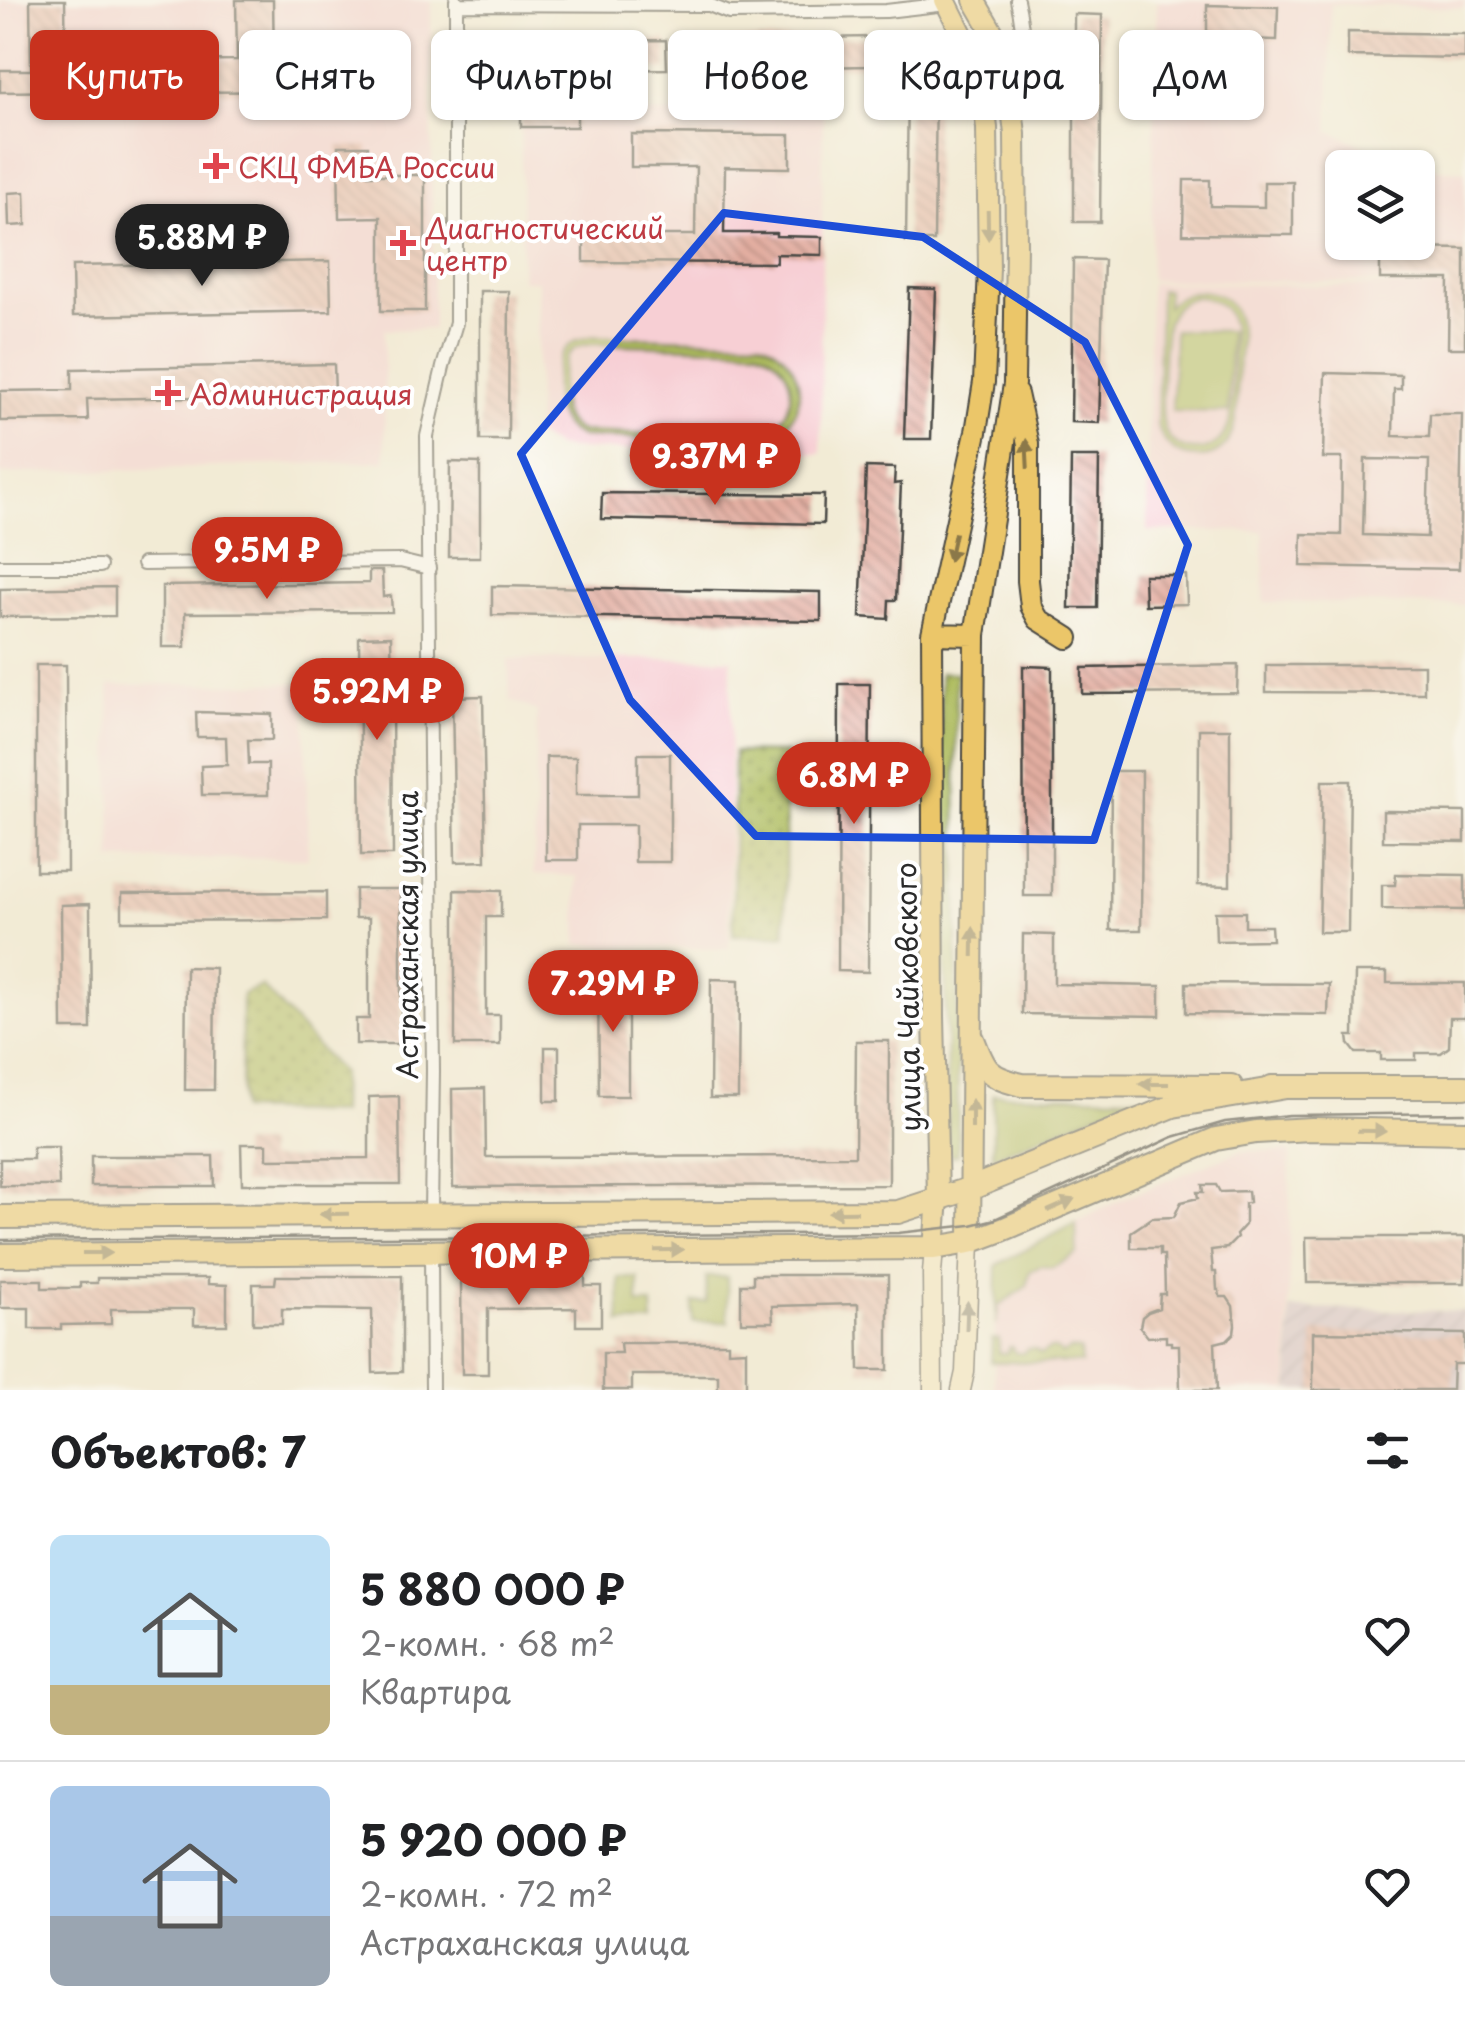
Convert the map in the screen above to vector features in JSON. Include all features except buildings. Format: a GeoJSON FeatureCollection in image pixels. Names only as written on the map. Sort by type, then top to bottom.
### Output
{"type":"FeatureCollection","features":[{"type":"Feature","properties":{"kind":"highway"},"geometry":{"type":"LineString","coordinates":[[973,1039],[980,1059],[996,1079],[1022,1084],[1465,1087]]}},
{"type":"Feature","properties":{"kind":"highway"},"geometry":{"type":"LineString","coordinates":[[0,1217],[898,1212],[972,1188],[1173,1106],[1286,1087]]}},
{"type":"Feature","properties":{"kind":"highway"},"geometry":{"type":"LineString","coordinates":[[0,1255],[934,1248],[970,1242],[1216,1139],[1312,1129],[1465,1132]]}},
{"type":"Feature","properties":{"kind":"main road"},"geometry":{"type":"LineString","coordinates":[[961,1390],[965,1372],[972,1188],[975,635],[1014,384],[1015,134],[1008,73],[974,0]]}},
{"type":"Feature","properties":{"kind":"main road","name":"улица Чайковского"},"geometry":{"type":"LineString","coordinates":[[933,1390],[932,1273],[938,1199],[932,634],[984,382],[989,269],[987,128],[980,81],[946,2]]}},
{"type":"Feature","properties":{"kind":"main road"},"geometry":{"type":"LineString","coordinates":[[1014,384],[1028,444],[1028,581],[1032,606],[1038,619],[1068,638]]}},
{"type":"Feature","properties":{"kind":"main road"},"geometry":{"type":"LineString","coordinates":[[932,634],[975,635]]}},
{"type":"Feature","properties":{"kind":"street"},"geometry":{"type":"LineString","coordinates":[[1015,134],[1023,85],[1023,27],[1017,0]]}},
{"type":"Feature","properties":{"kind":"street"},"geometry":{"type":"LineString","coordinates":[[456,2],[709,5],[728,13],[886,12],[946,2]]}},
{"type":"Feature","properties":{"kind":"street","name":"Астраханская улица"},"geometry":{"type":"LineString","coordinates":[[431,1213],[427,436],[456,323],[456,2]]}},
{"type":"Feature","properties":{"kind":"street"},"geometry":{"type":"LineString","coordinates":[[142,564],[400,560],[429,568]]}},
{"type":"Feature","properties":{"kind":"street"},"geometry":{"type":"LineString","coordinates":[[0,566],[100,566]]}},
{"type":"Feature","properties":{"kind":"street"},"geometry":{"type":"LineString","coordinates":[[431,1254],[432,1390]]}},
{"type":"Feature","properties":{"kind":"highlighted area"},"geometry":{"type":"Polygon","coordinates":[[[724,213],[923,237],[1085,342],[1188,545],[1094,840],[756,836],[630,700],[521,454],[724,213]]]}},
{"type":"Feature","properties":{"kind":"shaded area","name":"СКЦ ФМБА России"},"geometry":{"type":"Polygon","coordinates":[[[0,0],[431,0],[433,329],[384,330],[385,461],[0,474],[0,0]]]}},
{"type":"Feature","properties":{"kind":"shaded area"},"geometry":{"type":"Polygon","coordinates":[[[1157,0],[1465,0],[1465,8],[1331,4],[1329,131],[1374,150],[1325,150],[1325,260],[1435,260],[1435,168],[1465,171],[1465,283],[1150,280],[1154,120],[1264,120],[1264,30],[1156,30],[1157,0]]]}},
{"type":"Feature","properties":{"kind":"shaded area"},"geometry":{"type":"Polygon","coordinates":[[[648,112],[668,112],[668,120],[823,120],[821,454],[556,447],[536,435],[538,281],[522,280],[521,120],[648,120],[648,112]]]}},
{"type":"Feature","properties":{"kind":"shaded area"},"geometry":{"type":"Polygon","coordinates":[[[1150,283],[1465,287],[1465,605],[1264,602],[1263,531],[1147,531],[1150,283]]]}},
{"type":"Feature","properties":{"kind":"shaded area"},"geometry":{"type":"Polygon","coordinates":[[[508,659],[731,659],[729,949],[577,945],[577,876],[534,874],[537,711],[510,700],[508,659]]]}},
{"type":"Feature","properties":{"kind":"shaded area"},"geometry":{"type":"Polygon","coordinates":[[[305,683],[308,858],[112,860],[109,685],[305,683]]]}},
{"type":"Feature","properties":{"kind":"shaded area"},"geometry":{"type":"Polygon","coordinates":[[[1240,1151],[1290,1152],[1288,1390],[994,1390],[996,1263],[1122,1199],[1240,1151]]]}},
{"type":"Feature","properties":{"kind":"shaded area"},"geometry":{"type":"Polygon","coordinates":[[[1290,1309],[1465,1311],[1465,1390],[1289,1390],[1290,1309]]]}},
{"type":"Feature","properties":{"kind":"green space"},"geometry":{"type":"Polygon","coordinates":[[[1160,290],[1167,290],[1167,306],[1185,294],[1215,294],[1231,306],[1240,330],[1233,430],[1218,452],[1206,457],[1188,456],[1168,445],[1157,425],[1160,290]],[[1196,297],[1178,305],[1167,322],[1162,411],[1169,436],[1184,448],[1199,450],[1220,439],[1228,427],[1233,332],[1222,307],[1196,297]]]}},
{"type":"Feature","properties":{"kind":"green space"},"geometry":{"type":"Polygon","coordinates":[[[1174,330],[1230,331],[1228,412],[1172,411],[1174,330]]]}},
{"type":"Feature","properties":{"kind":"green space"},"geometry":{"type":"Polygon","coordinates":[[[591,336],[760,341],[790,363],[799,393],[796,409],[775,435],[757,443],[581,437],[570,431],[558,415],[555,375],[565,349],[591,336]],[[581,346],[571,352],[564,365],[562,409],[567,421],[581,432],[754,438],[781,420],[791,394],[783,368],[757,349],[581,346]]]}},
{"type":"Feature","properties":{"kind":"green space"},"geometry":{"type":"Polygon","coordinates":[[[940,673],[956,673],[958,1155],[951,1156],[948,1146],[940,673]]]}},
{"type":"Feature","properties":{"kind":"green space"},"geometry":{"type":"Polygon","coordinates":[[[734,752],[786,753],[785,935],[733,935],[734,752]]]}},
{"type":"Feature","properties":{"kind":"green space"},"geometry":{"type":"Polygon","coordinates":[[[262,986],[341,1073],[340,1113],[241,1110],[242,994],[262,986]]]}},
{"type":"Feature","properties":{"kind":"green space"},"geometry":{"type":"Polygon","coordinates":[[[993,1094],[1137,1097],[993,1157],[993,1094]]]}},
{"type":"Feature","properties":{"kind":"green space"},"geometry":{"type":"Polygon","coordinates":[[[1076,1223],[1077,1253],[1053,1268],[1041,1266],[1030,1271],[1027,1286],[998,1306],[996,1324],[997,1265],[1076,1223]]]}},
{"type":"Feature","properties":{"kind":"green space"},"geometry":{"type":"Polygon","coordinates":[[[706,1277],[727,1277],[728,1322],[693,1322],[693,1303],[707,1302],[706,1277]]]}},
{"type":"Feature","properties":{"kind":"green space"},"geometry":{"type":"Polygon","coordinates":[[[619,1278],[638,1278],[638,1304],[652,1304],[653,1323],[620,1323],[619,1278]]]}},
{"type":"Feature","properties":{"kind":"green space"},"geometry":{"type":"Polygon","coordinates":[[[992,1339],[999,1339],[999,1353],[1007,1353],[1009,1347],[1015,1353],[1027,1349],[1041,1354],[1049,1349],[1062,1354],[1070,1349],[1080,1350],[1081,1363],[991,1362],[992,1339]]]}},
{"type":"Feature","properties":{"kind":"tram line"},"geometry":{"type":"LineString","coordinates":[[0,1240],[898,1233],[995,1219],[1173,1137],[1225,1122],[1289,1115],[1465,1113]]}},
{"type":"Feature","properties":{"kind":"place","name":"СКЦ ФМБА России"},"geometry":{"type":"Point","coordinates":[216,166]}},
{"type":"Feature","properties":{"kind":"place","name":"Диагностический центр"},"geometry":{"type":"Point","coordinates":[403,243]}},
{"type":"Feature","properties":{"kind":"place","name":"Администрация"},"geometry":{"type":"Point","coordinates":[168,393]}}]}
